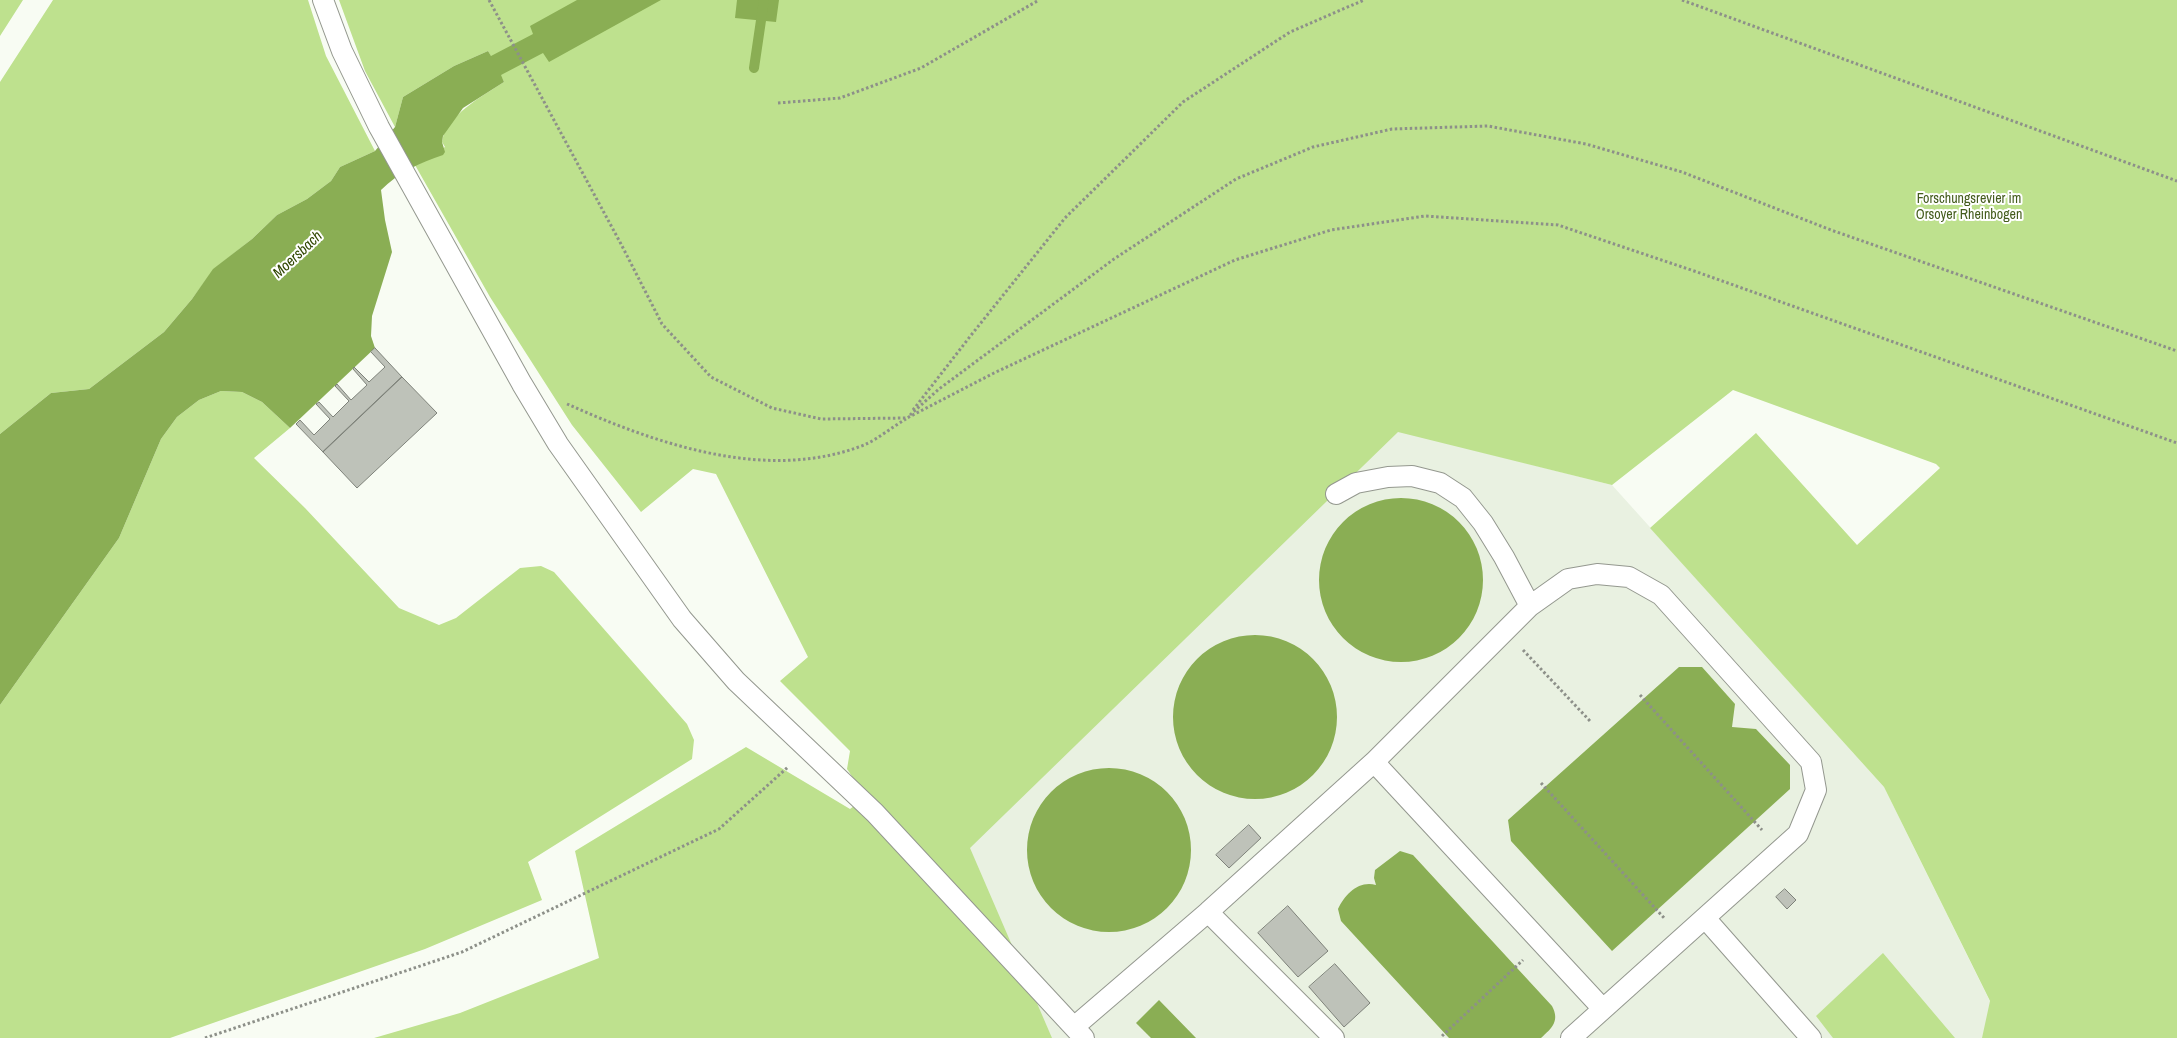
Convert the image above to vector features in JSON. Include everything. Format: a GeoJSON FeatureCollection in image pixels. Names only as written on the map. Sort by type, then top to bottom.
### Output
{"type":"FeatureCollection","features":[{"type":"Feature","properties":{"kind":"lane"},"geometry":{"type":"LineString","coordinates":[[323,0],[342,51],[379,127],[522,384],[558,444],[682,619],[736,681],[875,813],[1079,1033],[1208,912],[1374,762],[1530,606],[1568,579],[1598,574],[1629,577],[1661,595],[1810,762],[1816,790],[1798,834],[1571,1038]]}},
{"type":"Feature","properties":{"kind":"lane"},"geometry":{"type":"LineString","coordinates":[[1336,494],[1356,483],[1388,477],[1412,476],[1440,483],[1463,498],[1483,523],[1504,556],[1530,606]]}},
{"type":"Feature","properties":{"kind":"lane"},"geometry":{"type":"LineString","coordinates":[[1374,762],[1603,1009]]}},
{"type":"Feature","properties":{"kind":"lane"},"geometry":{"type":"LineString","coordinates":[[1208,912],[1334,1038]]}},
{"type":"Feature","properties":{"kind":"lane"},"geometry":{"type":"LineString","coordinates":[[1705,918],[1811,1038]]}},
{"type":"Feature","properties":{"kind":"path"},"geometry":{"type":"LineString","coordinates":[[489,0],[662,324],[712,377],[772,408],[821,418],[907,418],[938,389],[1114,259],[1236,179],[1313,147],[1392,129],[1488,126],[1586,144],[1682,172],[1831,230],[2177,351]]}},
{"type":"Feature","properties":{"kind":"path"},"geometry":{"type":"LineString","coordinates":[[778,104],[840,98],[920,68],[1039,0]]}},
{"type":"Feature","properties":{"kind":"path"},"geometry":{"type":"LineString","coordinates":[[907,418],[1065,218],[1184,102],[1290,32],[1364,0]]}},
{"type":"Feature","properties":{"kind":"path"},"geometry":{"type":"LineString","coordinates":[[1682,0],[2177,181]]}},
{"type":"Feature","properties":{"kind":"path"},"geometry":{"type":"LineString","coordinates":[[563,403],[615,425],[705,452],[772,461],[823,456],[865,445],[907,418],[994,373],[1235,260],[1331,230],[1425,216],[1558,225],[1579,231],[2177,443]]}},
{"type":"Feature","properties":{"kind":"path"},"geometry":{"type":"LineString","coordinates":[[1505,631],[1590,721]]}},
{"type":"Feature","properties":{"kind":"path"},"geometry":{"type":"LineString","coordinates":[[1640,695],[1758,825]]}},
{"type":"Feature","properties":{"kind":"path"},"geometry":{"type":"LineString","coordinates":[[205,1038],[462,952],[719,829],[807,749]]}},
{"type":"Feature","properties":{"kind":"path"},"geometry":{"type":"LineString","coordinates":[[1541,783],[1659,913]]}},
{"type":"Feature","properties":{"kind":"path"},"geometry":{"type":"LineString","coordinates":[[1442,1036],[1520,963]]}},
{"type":"Feature","properties":{"kind":"shaded area"},"geometry":{"type":"Polygon","coordinates":[[[1353,422],[1398,431],[1612,485],[1884,787],[2008,1038],[791,1038],[1353,422]]]}},
{"type":"Feature","properties":{"kind":"green space"},"geometry":{"type":"Polygon","coordinates":[[[0,0],[23,0],[0,36],[0,0]]]}},
{"type":"Feature","properties":{"kind":"green space"},"geometry":{"type":"Polygon","coordinates":[[[53,0],[308,0],[326,56],[375,151],[340,167],[331,181],[307,199],[277,215],[252,239],[214,269],[164,332],[89,389],[51,393],[0,434],[0,82],[53,0]]]}},
{"type":"Feature","properties":{"kind":"green space","name":"Forschungsrevier im Orsoyer Rheinbogen"},"geometry":{"type":"Polygon","coordinates":[[[339,0],[2177,0],[2177,1038],[1982,1038],[1990,1001],[1884,787],[1650,528],[1756,433],[1857,545],[1940,468],[1936,464],[1733,390],[1612,485],[1398,432],[970,848],[1052,1038],[374,1038],[460,1013],[599,958],[575,851],[746,747],[850,809],[866,797],[847,769],[850,751],[780,681],[808,657],[716,474],[693,469],[641,512],[572,425],[490,297],[415,165],[445,147],[442,142],[450,123],[476,100],[504,82],[488,51],[454,66],[403,97],[395,127],[365,71],[339,0]]]}},
{"type":"Feature","properties":{"kind":"green space"},"geometry":{"type":"Polygon","coordinates":[[[221,391],[242,392],[262,402],[290,428],[254,458],[305,508],[399,608],[439,625],[456,618],[520,568],[541,566],[554,572],[687,724],[694,740],[692,759],[528,862],[542,900],[425,949],[170,1038],[0,1038],[0,705],[119,538],[161,439],[177,417],[199,400],[221,391]]]}},
{"type":"Feature","properties":{"kind":"green space"},"geometry":{"type":"Polygon","coordinates":[[[1883,953],[1955,1038],[1833,1038],[1816,1016],[1883,953]]]}},
{"type":"Feature","properties":{"kind":"water","name":"Moersbach"},"geometry":{"type":"Polygon","coordinates":[[[577,0],[661,0],[549,62],[543,53],[501,75],[504,82],[463,108],[443,136],[442,142],[445,152],[443,155],[410,169],[395,178],[381,190],[392,252],[372,316],[371,336],[375,348],[290,428],[262,402],[242,392],[221,391],[199,400],[177,417],[161,439],[119,538],[0,705],[0,434],[51,393],[89,389],[164,332],[192,299],[213,269],[252,239],[277,215],[307,199],[331,181],[340,167],[375,151],[395,127],[403,97],[454,66],[488,51],[491,56],[533,34],[530,26],[577,0]]]}},
{"type":"Feature","properties":{"kind":"water"},"geometry":{"type":"Polygon","coordinates":[[[737,0],[779,0],[776,22],[735,18],[737,0]]]}},
{"type":"Feature","properties":{"kind":"water"},"geometry":{"type":"Polygon","coordinates":[[[1393,498],[1409,498],[1432,504],[1447,512],[1459,522],[1469,534],[1477,549],[1483,572],[1483,588],[1477,611],[1469,626],[1459,638],[1447,648],[1432,656],[1409,662],[1393,662],[1370,656],[1355,648],[1333,626],[1323,604],[1319,588],[1319,572],[1325,549],[1333,534],[1355,512],[1377,502],[1393,498]]]}},
{"type":"Feature","properties":{"kind":"water"},"geometry":{"type":"Polygon","coordinates":[[[1247,635],[1263,635],[1286,641],[1301,649],[1313,659],[1323,671],[1331,686],[1337,709],[1337,725],[1331,748],[1323,763],[1313,775],[1301,785],[1286,793],[1263,799],[1247,799],[1224,793],[1209,785],[1187,763],[1177,741],[1173,725],[1173,709],[1179,686],[1187,671],[1209,649],[1231,639],[1247,635]]]}},
{"type":"Feature","properties":{"kind":"water"},"geometry":{"type":"Polygon","coordinates":[[[1679,667],[1702,667],[1735,704],[1732,727],[1756,729],[1790,765],[1790,789],[1612,951],[1511,841],[1508,820],[1679,667]]]}},
{"type":"Feature","properties":{"kind":"water"},"geometry":{"type":"Polygon","coordinates":[[[1101,768],[1117,768],[1140,774],[1155,782],[1167,792],[1177,804],[1185,819],[1191,842],[1191,858],[1185,881],[1177,896],[1167,908],[1155,918],[1140,926],[1117,932],[1101,932],[1078,926],[1063,918],[1041,896],[1031,874],[1027,858],[1027,842],[1033,819],[1041,804],[1063,782],[1085,772],[1101,768]]]}},
{"type":"Feature","properties":{"kind":"water"},"geometry":{"type":"Polygon","coordinates":[[[1400,851],[1413,855],[1552,1006],[1555,1016],[1554,1024],[1541,1038],[1449,1038],[1341,921],[1338,909],[1349,893],[1358,886],[1376,885],[1374,878],[1375,870],[1400,851]]]}},
{"type":"Feature","properties":{"kind":"water"},"geometry":{"type":"Polygon","coordinates":[[[1159,1000],[1196,1038],[1151,1038],[1136,1023],[1159,1000]]]}},
{"type":"Feature","properties":{"kind":"building"},"geometry":{"type":"Polygon","coordinates":[[[375,348],[402,377],[323,452],[296,424],[300,420],[314,435],[330,419],[316,404],[319,402],[333,417],[349,401],[335,386],[337,384],[351,400],[367,385],[353,369],[354,367],[369,382],[385,367],[371,352],[375,348]]]}},
{"type":"Feature","properties":{"kind":"building"},"geometry":{"type":"Polygon","coordinates":[[[402,377],[437,413],[357,488],[323,452],[402,377]]]}},
{"type":"Feature","properties":{"kind":"building"},"geometry":{"type":"Polygon","coordinates":[[[1249,825],[1261,838],[1229,868],[1216,855],[1249,825]]]}},
{"type":"Feature","properties":{"kind":"building"},"geometry":{"type":"Polygon","coordinates":[[[1785,889],[1796,900],[1787,909],[1776,897],[1785,889]]]}},
{"type":"Feature","properties":{"kind":"building"},"geometry":{"type":"Polygon","coordinates":[[[1288,906],[1328,951],[1298,977],[1258,933],[1288,906]]]}},
{"type":"Feature","properties":{"kind":"building"},"geometry":{"type":"Polygon","coordinates":[[[1335,964],[1370,1003],[1344,1027],[1309,987],[1335,964]]]}},
{"type":"Feature","properties":{"kind":"waterway"},"geometry":{"type":"LineString","coordinates":[[754,68],[764,0]]}}]}
